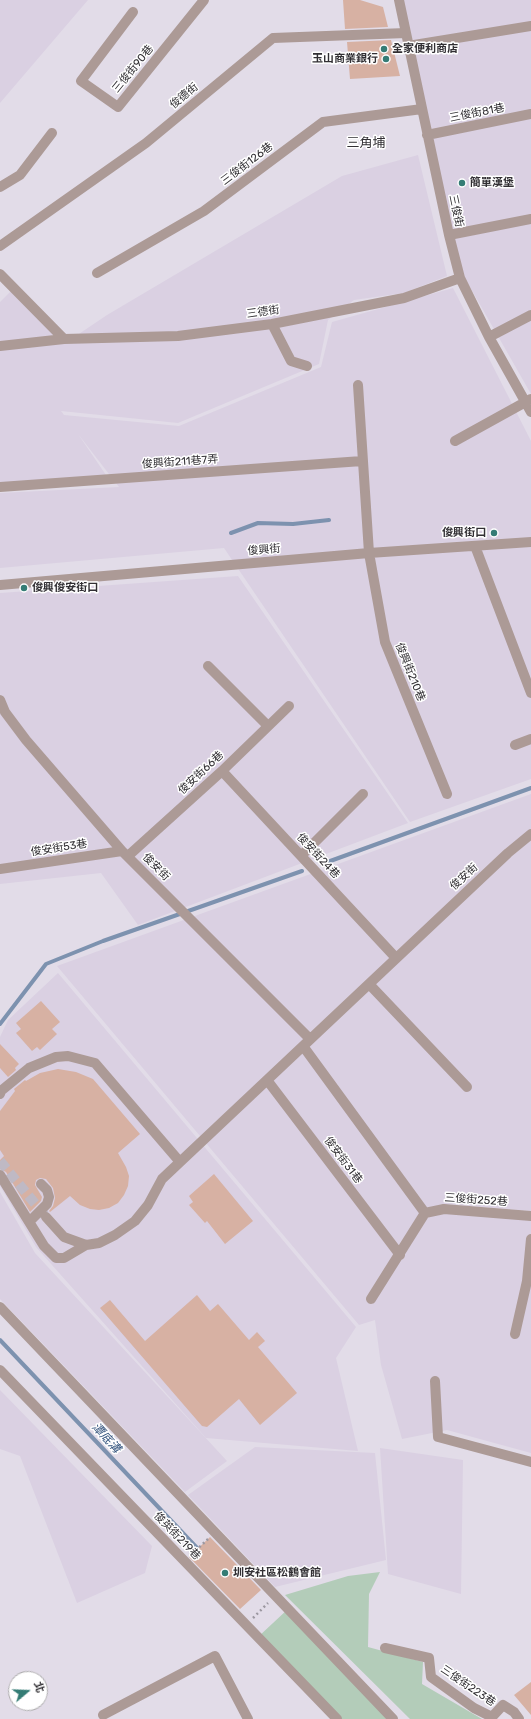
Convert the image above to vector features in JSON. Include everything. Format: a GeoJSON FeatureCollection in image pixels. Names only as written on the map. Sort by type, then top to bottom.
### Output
{"type":"FeatureCollection","features":[{"type":"Feature","properties":{"kind":"street","name":"三俊街90巷"},"geometry":{"type":"LineString","coordinates":[[133,12],[81,81],[118,107],[204,0]]}},
{"type":"Feature","properties":{"kind":"street","name":"三俊街"},"geometry":{"type":"LineString","coordinates":[[399,0],[427,135],[460,278],[489,337],[528,400],[531,412]]}},
{"type":"Feature","properties":{"kind":"street"},"geometry":{"type":"LineString","coordinates":[[408,46],[531,26]]}},
{"type":"Feature","properties":{"kind":"street","name":"俊德街"},"geometry":{"type":"LineString","coordinates":[[0,246],[146,143],[274,38],[406,33]]}},
{"type":"Feature","properties":{"kind":"street","name":"三俊街126巷"},"geometry":{"type":"LineString","coordinates":[[97,273],[204,211],[323,122],[422,109]]}},
{"type":"Feature","properties":{"kind":"street","name":"三俊街81巷"},"geometry":{"type":"LineString","coordinates":[[427,135],[531,114]]}},
{"type":"Feature","properties":{"kind":"street"},"geometry":{"type":"LineString","coordinates":[[0,187],[20,175],[52,133]]}},
{"type":"Feature","properties":{"kind":"street"},"geometry":{"type":"LineString","coordinates":[[449,235],[531,219]]}},
{"type":"Feature","properties":{"kind":"street"},"geometry":{"type":"LineString","coordinates":[[0,274],[64,339]]}},
{"type":"Feature","properties":{"kind":"street","name":"三德街"},"geometry":{"type":"LineString","coordinates":[[0,346],[64,339],[178,336],[272,324],[404,298],[460,278]]}},
{"type":"Feature","properties":{"kind":"street"},"geometry":{"type":"LineString","coordinates":[[489,337],[531,315]]}},
{"type":"Feature","properties":{"kind":"street"},"geometry":{"type":"LineString","coordinates":[[272,324],[291,361],[307,366]]}},
{"type":"Feature","properties":{"kind":"street","name":"俊興街210巷"},"geometry":{"type":"LineString","coordinates":[[358,385],[369,553],[385,642],[447,794]]}},
{"type":"Feature","properties":{"kind":"street"},"geometry":{"type":"LineString","coordinates":[[455,441],[528,400]]}},
{"type":"Feature","properties":{"kind":"street","name":"俊興街211巷7弄"},"geometry":{"type":"LineString","coordinates":[[0,487],[362,461]]}},
{"type":"Feature","properties":{"kind":"street","name":"俊興街"},"geometry":{"type":"LineString","coordinates":[[0,585],[369,553],[531,542]]}},
{"type":"Feature","properties":{"kind":"street"},"geometry":{"type":"LineString","coordinates":[[475,546],[531,693]]}},
{"type":"Feature","properties":{"kind":"street"},"geometry":{"type":"LineString","coordinates":[[208,666],[268,726]]}},
{"type":"Feature","properties":{"kind":"street","name":"俊安街"},"geometry":{"type":"LineString","coordinates":[[0,700],[5,712],[26,740],[125,853],[189,918],[306,1042]]}},
{"type":"Feature","properties":{"kind":"street","name":"俊安街66巷"},"geometry":{"type":"LineString","coordinates":[[125,853],[222,771],[289,706]]}},
{"type":"Feature","properties":{"kind":"street"},"geometry":{"type":"LineString","coordinates":[[515,745],[531,739]]}},
{"type":"Feature","properties":{"kind":"street","name":"俊安街24巷"},"geometry":{"type":"LineString","coordinates":[[222,771],[396,958]]}},
{"type":"Feature","properties":{"kind":"street"},"geometry":{"type":"LineString","coordinates":[[301,856],[363,794]]}},
{"type":"Feature","properties":{"kind":"street","name":"俊安街"},"geometry":{"type":"LineString","coordinates":[[30,1221],[44,1246],[56,1258],[64,1258],[86,1245],[99,1243],[115,1236],[135,1221],[148,1205],[162,1179],[508,852],[531,834]]}},
{"type":"Feature","properties":{"kind":"street","name":"俊安街53巷"},"geometry":{"type":"LineString","coordinates":[[0,869],[125,853]]}},
{"type":"Feature","properties":{"kind":"street"},"geometry":{"type":"LineString","coordinates":[[369,984],[467,1087]]}},
{"type":"Feature","properties":{"kind":"street"},"geometry":{"type":"LineString","coordinates":[[306,1042],[425,1213],[371,1299]]}},
{"type":"Feature","properties":{"kind":"street"},"geometry":{"type":"LineString","coordinates":[[0,1094],[1,1091],[29,1068],[56,1057],[68,1056],[96,1063],[180,1162]]}},
{"type":"Feature","properties":{"kind":"street","name":"俊安街31巷"},"geometry":{"type":"LineString","coordinates":[[267,1080],[400,1255]]}},
{"type":"Feature","properties":{"kind":"street"},"geometry":{"type":"LineString","coordinates":[[0,1176],[30,1221],[47,1204],[49,1197],[47,1190],[42,1184]]}},
{"type":"Feature","properties":{"kind":"street","name":"三俊街252巷"},"geometry":{"type":"LineString","coordinates":[[425,1213],[444,1209],[531,1216]]}},
{"type":"Feature","properties":{"kind":"street"},"geometry":{"type":"LineString","coordinates":[[46,1217],[64,1237],[86,1245]]}},
{"type":"Feature","properties":{"kind":"street"},"geometry":{"type":"LineString","coordinates":[[515,1334],[527,1281],[531,1238]]}},
{"type":"Feature","properties":{"kind":"street"},"geometry":{"type":"LineString","coordinates":[[0,1307],[393,1719]]}},
{"type":"Feature","properties":{"kind":"street","name":"俊英街219巷"},"geometry":{"type":"LineString","coordinates":[[0,1370],[337,1719]]}},
{"type":"Feature","properties":{"kind":"street"},"geometry":{"type":"LineString","coordinates":[[435,1381],[438,1438],[531,1462]]}},
{"type":"Feature","properties":{"kind":"street","name":"三俊街223巷"},"geometry":{"type":"LineString","coordinates":[[385,1648],[429,1658],[431,1677],[474,1708],[492,1717],[503,1705],[514,1712],[519,1719]]}},
{"type":"Feature","properties":{"kind":"street"},"geometry":{"type":"LineString","coordinates":[[103,1714],[215,1656],[247,1718]]}},
{"type":"Feature","properties":{"kind":"path"},"geometry":{"type":"LineString","coordinates":[[185,1561],[215,1532]]}},
{"type":"Feature","properties":{"kind":"path"},"geometry":{"type":"LineString","coordinates":[[246,1625],[276,1596]]}},
{"type":"Feature","properties":{"kind":"shaded area"},"geometry":{"type":"Polygon","coordinates":[[[0,0],[88,0],[0,103],[0,0]]]}},
{"type":"Feature","properties":{"kind":"shaded area"},"geometry":{"type":"Polygon","coordinates":[[[401,0],[531,0],[531,394],[462,273],[401,0]]]}},
{"type":"Feature","properties":{"kind":"shaded area"},"geometry":{"type":"Polygon","coordinates":[[[418,155],[447,276],[404,293],[354,300],[328,320],[319,364],[178,423],[61,411],[64,415],[179,426],[321,367],[332,322],[453,288],[531,441],[531,779],[410,822],[224,548],[0,568],[0,493],[119,487],[78,434],[106,475],[0,484],[0,302],[11,291],[64,344],[107,315],[342,176],[418,155]]]}},
{"type":"Feature","properties":{"kind":"shaded area"},"geometry":{"type":"Polygon","coordinates":[[[238,576],[408,823],[138,925],[101,873],[0,884],[0,593],[238,576]]]}},
{"type":"Feature","properties":{"kind":"shaded area"},"geometry":{"type":"Polygon","coordinates":[[[531,794],[531,1211],[447,1204],[531,1217],[531,1453],[447,1430],[402,1439],[381,1365],[375,1320],[359,1325],[57,966],[531,794]]]}},
{"type":"Feature","properties":{"kind":"shaded area"},"geometry":{"type":"Polygon","coordinates":[[[58,973],[356,1327],[336,1358],[358,1451],[206,1438],[36,1247],[0,1186],[0,1037],[8,1020],[58,973]]]}},
{"type":"Feature","properties":{"kind":"shaded area"},"geometry":{"type":"Polygon","coordinates":[[[0,1192],[35,1253],[227,1461],[185,1492],[0,1299],[0,1192]]]}},
{"type":"Feature","properties":{"kind":"shaded area"},"geometry":{"type":"Polygon","coordinates":[[[0,1390],[152,1546],[145,1573],[77,1603],[20,1456],[0,1449],[0,1390]]]}},
{"type":"Feature","properties":{"kind":"shaded area"},"geometry":{"type":"Polygon","coordinates":[[[255,1447],[375,1453],[386,1560],[275,1587],[188,1495],[255,1447]]]}},
{"type":"Feature","properties":{"kind":"shaded area"},"geometry":{"type":"Polygon","coordinates":[[[380,1448],[463,1460],[461,1594],[388,1574],[380,1448]]]}},
{"type":"Feature","properties":{"kind":"green space"},"geometry":{"type":"Polygon","coordinates":[[[380,1572],[369,1594],[368,1647],[423,1662],[422,1684],[482,1719],[410,1719],[285,1595],[348,1576],[380,1572]]]}},
{"type":"Feature","properties":{"kind":"green space"},"geometry":{"type":"Polygon","coordinates":[[[288,1609],[393,1719],[337,1719],[258,1637],[288,1609]]]}},
{"type":"Feature","properties":{"kind":"building"},"geometry":{"type":"Polygon","coordinates":[[[343,0],[360,0],[383,7],[388,27],[345,29],[343,0]]]}},
{"type":"Feature","properties":{"kind":"building"},"geometry":{"type":"Polygon","coordinates":[[[391,40],[400,76],[350,79],[347,42],[391,40]]]}},
{"type":"Feature","properties":{"kind":"building"},"geometry":{"type":"Polygon","coordinates":[[[41,1001],[60,1022],[52,1029],[57,1034],[40,1050],[37,1047],[32,1051],[16,1033],[21,1029],[16,1023],[41,1001]]]}},
{"type":"Feature","properties":{"kind":"building"},"geometry":{"type":"Polygon","coordinates":[[[0,1044],[19,1064],[15,1068],[16,1070],[8,1077],[0,1068],[0,1044]]]}},
{"type":"Feature","properties":{"kind":"building"},"geometry":{"type":"Polygon","coordinates":[[[58,1069],[76,1072],[93,1079],[140,1134],[118,1153],[129,1176],[128,1186],[118,1203],[109,1208],[99,1210],[90,1209],[80,1205],[70,1196],[50,1212],[49,1211],[53,1206],[55,1198],[53,1188],[46,1179],[40,1178],[36,1180],[35,1185],[42,1197],[41,1201],[30,1212],[6,1172],[0,1169],[0,1160],[4,1156],[0,1150],[0,1111],[15,1091],[14,1089],[25,1080],[26,1081],[40,1073],[58,1069]]]}},
{"type":"Feature","properties":{"kind":"building"},"geometry":{"type":"Polygon","coordinates":[[[214,1174],[253,1221],[225,1244],[207,1221],[205,1223],[189,1205],[193,1202],[189,1196],[214,1174]]]}},
{"type":"Feature","properties":{"kind":"building"},"geometry":{"type":"Polygon","coordinates":[[[197,1295],[210,1311],[218,1304],[249,1340],[257,1332],[265,1341],[258,1347],[297,1393],[260,1425],[239,1399],[207,1427],[202,1426],[100,1308],[110,1300],[145,1341],[197,1295]]]}},
{"type":"Feature","properties":{"kind":"building","name":"圳安社區松鶴會館"},"geometry":{"type":"Polygon","coordinates":[[[210,1537],[261,1590],[240,1609],[189,1557],[210,1537]]]}},
{"type":"Feature","properties":{"kind":"building"},"geometry":{"type":"Polygon","coordinates":[[[531,1682],[531,1715],[514,1695],[531,1682]]]}},
{"type":"Feature","properties":{"kind":"waterway"},"geometry":{"type":"LineString","coordinates":[[231,533],[258,523],[293,524],[329,520]]}},
{"type":"Feature","properties":{"kind":"waterway"},"geometry":{"type":"LineString","coordinates":[[322,864],[531,788]]}},
{"type":"Feature","properties":{"kind":"waterway"},"geometry":{"type":"LineString","coordinates":[[0,1024],[46,964],[103,941],[302,871]]}},
{"type":"Feature","properties":{"kind":"waterway","name":"潭底溝"},"geometry":{"type":"LineString","coordinates":[[0,1340],[198,1549]]}},
{"type":"Feature","properties":{"kind":"tunnel"},"geometry":{"type":"LineString","coordinates":[[0,1161],[46,1217]]}},
{"type":"Feature","properties":{"kind":"place","name":"全家便利商店"},"geometry":{"type":"Point","coordinates":[384,49]}},
{"type":"Feature","properties":{"kind":"place","name":"玉山商業銀行"},"geometry":{"type":"Point","coordinates":[386,59]}},
{"type":"Feature","properties":{"kind":"place","name":"簡單漢堡"},"geometry":{"type":"Point","coordinates":[462,183]}},
{"type":"Feature","properties":{"kind":"place","name":"俊興街口"},"geometry":{"type":"Point","coordinates":[494,533]}},
{"type":"Feature","properties":{"kind":"place","name":"俊興俊安街口"},"geometry":{"type":"Point","coordinates":[24,588]}},
{"type":"Feature","properties":{"kind":"place","name":"圳安社區松鶴會館"},"geometry":{"type":"Point","coordinates":[225,1573]}},
{"type":"Feature","properties":{"kind":"district","name":"三角埔"},"geometry":{"type":"Point","coordinates":[366,143]}}]}
